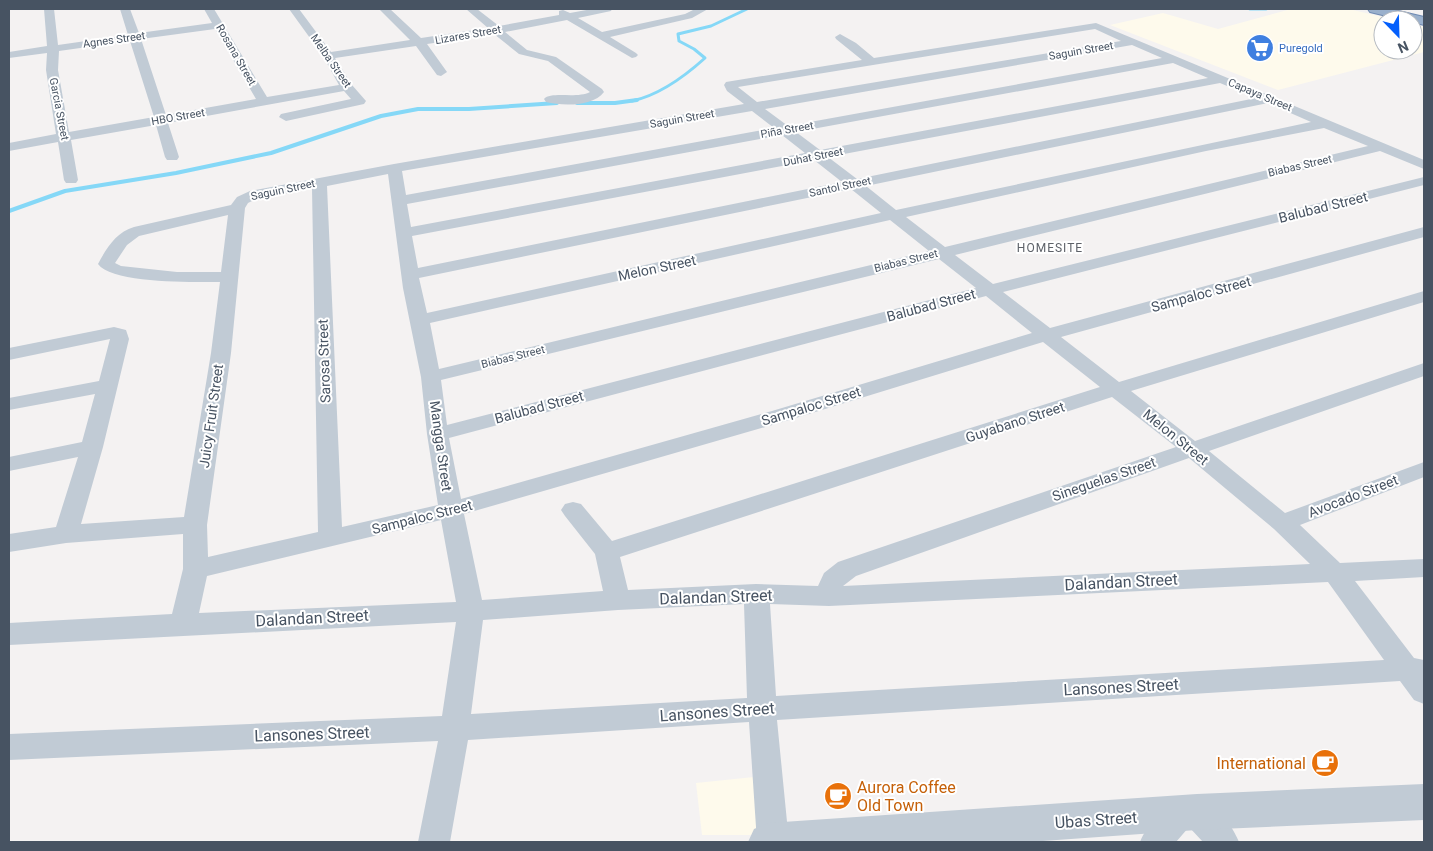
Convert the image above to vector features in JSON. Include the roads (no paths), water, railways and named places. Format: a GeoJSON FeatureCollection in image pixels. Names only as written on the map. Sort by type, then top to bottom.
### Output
{"type":"FeatureCollection","features":[{"type":"Feature","properties":{"kind":"highway"},"geometry":{"type":"LineString","coordinates":[[1375,9],[1424,21]]}},
{"type":"Feature","properties":{"kind":"street","name":"Garcia Street"},"geometry":{"type":"LineString","coordinates":[[49,9],[53,48],[52,70],[65,136],[71,180]]}},
{"type":"Feature","properties":{"kind":"street"},"geometry":{"type":"LineString","coordinates":[[125,9],[162,120],[172,157]]}},
{"type":"Feature","properties":{"kind":"street","name":"Rosana Street"},"geometry":{"type":"LineString","coordinates":[[209,9],[263,101]]}},
{"type":"Feature","properties":{"kind":"street","name":"Melba Street"},"geometry":{"type":"LineString","coordinates":[[286,117],[360,101],[347,87],[328,56],[294,9]]}},
{"type":"Feature","properties":{"kind":"street"},"geometry":{"type":"LineString","coordinates":[[384,9],[420,43],[441,72]]}},
{"type":"Feature","properties":{"kind":"street"},"geometry":{"type":"LineString","coordinates":[[471,9],[523,52],[552,59],[598,92],[596,95],[576,99],[550,99]]}},
{"type":"Feature","properties":{"kind":"street"},"geometry":{"type":"LineString","coordinates":[[557,9],[632,55]]}},
{"type":"Feature","properties":{"kind":"street","name":"Lizares Street"},"geometry":{"type":"LineString","coordinates":[[328,56],[420,43],[607,9]]}},
{"type":"Feature","properties":{"kind":"street"},"geometry":{"type":"LineString","coordinates":[[602,36],[688,16],[703,9]]}},
{"type":"Feature","properties":{"kind":"street","name":"Agnes Street"},"geometry":{"type":"LineString","coordinates":[[9,55],[219,25]]}},
{"type":"Feature","properties":{"kind":"street","name":"Capaya Street"},"geometry":{"type":"LineString","coordinates":[[871,62],[1096,26],[1424,165]]}},
{"type":"Feature","properties":{"kind":"street"},"geometry":{"type":"LineString","coordinates":[[840,37],[871,62]]}},
{"type":"Feature","properties":{"kind":"street","name":"Saguin Street"},"geometry":{"type":"LineString","coordinates":[[237,208],[242,200],[250,196],[394,168],[1133,42]]}},
{"type":"Feature","properties":{"kind":"street","name":"Piña Street"},"geometry":{"type":"LineString","coordinates":[[399,201],[1176,59]]}},
{"type":"Feature","properties":{"kind":"street","name":"Melon Street"},"geometry":{"type":"LineString","coordinates":[[871,62],[730,85],[730,88],[1048,335],[1282,523],[1334,572],[1415,669],[1424,692]]}},
{"type":"Feature","properties":{"kind":"street","name":"Duhat Street"},"geometry":{"type":"LineString","coordinates":[[404,233],[818,156],[1221,78]]}},
{"type":"Feature","properties":{"kind":"street","name":"HBO Street"},"geometry":{"type":"LineString","coordinates":[[9,147],[347,87]]}},
{"type":"Feature","properties":{"kind":"street","name":"Santol Street"},"geometry":{"type":"LineString","coordinates":[[410,275],[1271,100]]}},
{"type":"Feature","properties":{"kind":"street","name":"Melon Street"},"geometry":{"type":"LineString","coordinates":[[420,320],[893,215],[1328,123]]}},
{"type":"Feature","properties":{"kind":"street","name":"Biabas Street"},"geometry":{"type":"LineString","coordinates":[[431,377],[1381,147]]}},
{"type":"Feature","properties":{"kind":"street","name":"Mangga Street"},"geometry":{"type":"LineString","coordinates":[[394,168],[410,275],[431,377],[438,434],[471,611],[455,728],[434,842]]}},
{"type":"Feature","properties":{"kind":"street","name":"Balubad Street"},"geometry":{"type":"LineString","coordinates":[[438,434],[990,290],[1424,181]]}},
{"type":"Feature","properties":{"kind":"street","name":"Sarosa Street"},"geometry":{"type":"LineString","coordinates":[[319,183],[330,539]]}},
{"type":"Feature","properties":{"kind":"street"},"geometry":{"type":"LineString","coordinates":[[229,277],[178,277],[119,271],[110,268],[106,264],[113,250],[126,236],[134,232],[237,208]]}},
{"type":"Feature","properties":{"kind":"street","name":"Juicy Fruit Street"},"geometry":{"type":"LineString","coordinates":[[183,624],[196,570],[195,525],[221,353],[237,208]]}},
{"type":"Feature","properties":{"kind":"street","name":"Sampaloc Street"},"geometry":{"type":"LineString","coordinates":[[196,570],[451,510],[1048,335],[1424,232]]}},
{"type":"Feature","properties":{"kind":"street","name":"Guyabano Street"},"geometry":{"type":"LineString","coordinates":[[607,552],[1116,389],[1424,296]]}},
{"type":"Feature","properties":{"kind":"street"},"geometry":{"type":"LineString","coordinates":[[9,354],[114,333],[119,334],[120,339],[92,447],[66,534]]}},
{"type":"Feature","properties":{"kind":"street","name":"Sineguelas Street"},"geometry":{"type":"LineString","coordinates":[[829,596],[830,583],[847,569],[1424,369]]}},
{"type":"Feature","properties":{"kind":"street"},"geometry":{"type":"LineString","coordinates":[[9,404],[108,386]]}},
{"type":"Feature","properties":{"kind":"street"},"geometry":{"type":"LineString","coordinates":[[9,464],[92,447]]}},
{"type":"Feature","properties":{"kind":"street","name":"Avocado Street"},"geometry":{"type":"LineString","coordinates":[[1282,523],[1424,469]]}},
{"type":"Feature","properties":{"kind":"street"},"geometry":{"type":"LineString","coordinates":[[1400,478],[1424,479]]}},
{"type":"Feature","properties":{"kind":"street"},"geometry":{"type":"LineString","coordinates":[[573,510],[607,552],[618,600]]}},
{"type":"Feature","properties":{"kind":"street"},"geometry":{"type":"LineString","coordinates":[[9,543],[66,534],[195,525]]}},
{"type":"Feature","properties":{"kind":"street","name":"Dalandan Street"},"geometry":{"type":"LineString","coordinates":[[9,634],[471,611],[618,600],[756,594],[829,596],[1424,568]]}},
{"type":"Feature","properties":{"kind":"street"},"geometry":{"type":"LineString","coordinates":[[756,594],[762,709],[773,842]]}},
{"type":"Feature","properties":{"kind":"street","name":"Lansones Street"},"geometry":{"type":"LineString","coordinates":[[9,747],[455,728],[1415,669]]}},
{"type":"Feature","properties":{"kind":"street","name":"Ubas Street"},"geometry":{"type":"LineString","coordinates":[[768,842],[1189,813],[1424,802]]}},
{"type":"Feature","properties":{"kind":"street"},"geometry":{"type":"LineString","coordinates":[[1156,842],[1189,813],[1223,842]]}},
{"type":"Feature","properties":{"kind":"waterway"},"geometry":{"type":"LineString","coordinates":[[634,100],[662,90],[689,72],[705,58],[694,49],[679,41],[678,34],[711,26],[747,9]]}},
{"type":"Feature","properties":{"kind":"waterway"},"geometry":{"type":"LineString","coordinates":[[1250,9],[1266,9]]}},
{"type":"Feature","properties":{"kind":"waterway"},"geometry":{"type":"LineString","coordinates":[[577,103],[615,103],[634,100]]}},
{"type":"Feature","properties":{"kind":"waterway"},"geometry":{"type":"LineString","coordinates":[[9,211],[65,191],[176,173],[271,153],[381,116],[418,109],[469,109],[557,103]]}},
{"type":"Feature","properties":{"kind":"place","name":"Puregold"},"geometry":{"type":"Point","coordinates":[1260,48]}},
{"type":"Feature","properties":{"kind":"place","name":"International"},"geometry":{"type":"Point","coordinates":[1325,763]}},
{"type":"Feature","properties":{"kind":"place","name":"Aurora Coffee Old Town"},"geometry":{"type":"Point","coordinates":[838,796]}},
{"type":"Feature","properties":{"kind":"district","name":"HOMESITE"},"geometry":{"type":"Point","coordinates":[1050,248]}}]}
